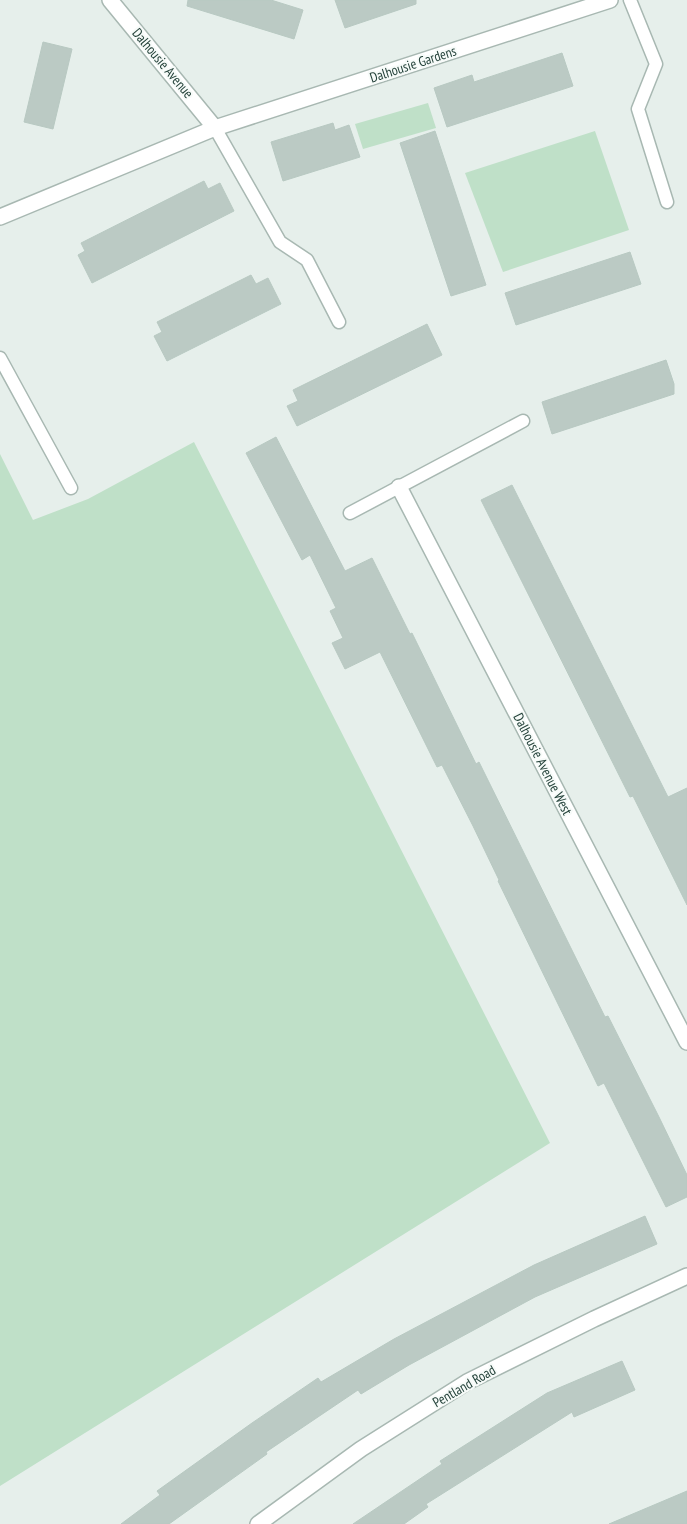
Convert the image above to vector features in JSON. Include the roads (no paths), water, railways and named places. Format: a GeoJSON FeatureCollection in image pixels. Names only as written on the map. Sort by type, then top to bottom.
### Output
{"type":"FeatureCollection","features":[{"type":"Feature","properties":{"kind":"street","name":"Dalhousie Avenue"},"geometry":{"type":"LineString","coordinates":[[110,0],[206,114],[215,128]]}},
{"type":"Feature","properties":{"kind":"street","name":"Dalhousie Gardens"},"geometry":{"type":"LineString","coordinates":[[0,217],[215,128],[610,0]]}},
{"type":"Feature","properties":{"kind":"street","name":"Dalhousie Avenue West"},"geometry":{"type":"LineString","coordinates":[[399,487],[687,1042]]}},
{"type":"Feature","properties":{"kind":"street","name":"Pentland Road"},"geometry":{"type":"LineString","coordinates":[[258,1524],[361,1449],[467,1382],[594,1319],[687,1276]]}},
{"type":"Feature","properties":{"kind":"lane"},"geometry":{"type":"LineString","coordinates":[[630,0],[656,64],[638,109],[667,202]]}},
{"type":"Feature","properties":{"kind":"lane"},"geometry":{"type":"LineString","coordinates":[[215,128],[225,142],[280,242],[307,260],[339,322]]}},
{"type":"Feature","properties":{"kind":"lane"},"geometry":{"type":"LineString","coordinates":[[0,358],[71,488]]}},
{"type":"Feature","properties":{"kind":"lane"},"geometry":{"type":"LineString","coordinates":[[350,513],[523,421]]}}]}
